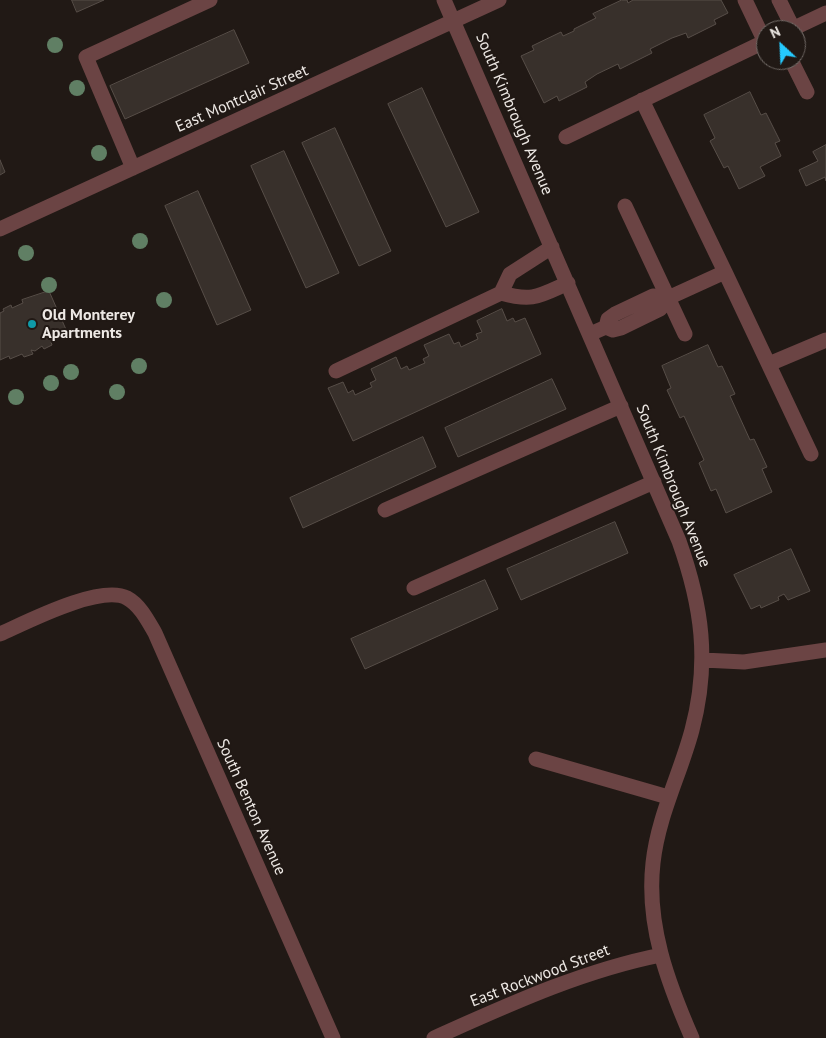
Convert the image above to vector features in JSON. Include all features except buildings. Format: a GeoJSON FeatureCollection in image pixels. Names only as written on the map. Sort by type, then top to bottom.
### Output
{"type":"FeatureCollection","features":[{"type":"Feature","properties":{"kind":"street"},"geometry":{"type":"LineString","coordinates":[[133,168],[86,57],[210,0]]}},
{"type":"Feature","properties":{"kind":"street","name":"South Kimbrough Avenue"},"geometry":{"type":"LineString","coordinates":[[444,0],[455,21],[654,482],[689,569],[702,627],[703,660],[692,730],[658,830],[652,872],[652,903],[661,955],[692,1038]]}},
{"type":"Feature","properties":{"kind":"street","name":"East Montclair Street"},"geometry":{"type":"LineString","coordinates":[[0,229],[499,0]]}},
{"type":"Feature","properties":{"kind":"street"},"geometry":{"type":"LineString","coordinates":[[745,0],[756,23]]}},
{"type":"Feature","properties":{"kind":"street"},"geometry":{"type":"LineString","coordinates":[[779,0],[788,20]]}},
{"type":"Feature","properties":{"kind":"street"},"geometry":{"type":"LineString","coordinates":[[806,22],[826,13]]}},
{"type":"Feature","properties":{"kind":"street"},"geometry":{"type":"LineString","coordinates":[[566,137],[756,45]]}},
{"type":"Feature","properties":{"kind":"street"},"geometry":{"type":"LineString","coordinates":[[797,70],[807,92]]}},
{"type":"Feature","properties":{"kind":"street"},"geometry":{"type":"LineString","coordinates":[[642,100],[769,364],[810,454]]}},
{"type":"Feature","properties":{"kind":"street"},"geometry":{"type":"LineString","coordinates":[[625,206],[685,334]]}},
{"type":"Feature","properties":{"kind":"street"},"geometry":{"type":"LineString","coordinates":[[501,293],[510,274],[552,247]]}},
{"type":"Feature","properties":{"kind":"street"},"geometry":{"type":"LineString","coordinates":[[590,334],[606,327],[613,330],[621,328],[660,309],[668,298],[725,272]]}},
{"type":"Feature","properties":{"kind":"street"},"geometry":{"type":"LineString","coordinates":[[336,371],[501,293],[526,299],[537,297],[568,283]]}},
{"type":"Feature","properties":{"kind":"street"},"geometry":{"type":"LineString","coordinates":[[769,364],[826,340]]}},
{"type":"Feature","properties":{"kind":"street"},"geometry":{"type":"LineString","coordinates":[[386,510],[621,406]]}},
{"type":"Feature","properties":{"kind":"street"},"geometry":{"type":"LineString","coordinates":[[414,588],[654,482]]}},
{"type":"Feature","properties":{"kind":"street","name":"South Benton Avenue"},"geometry":{"type":"LineString","coordinates":[[0,634],[92,597],[116,595],[126,598],[141,610],[155,633],[333,1038]]}},
{"type":"Feature","properties":{"kind":"street"},"geometry":{"type":"LineString","coordinates":[[703,660],[744,662],[826,650]]}},
{"type":"Feature","properties":{"kind":"street"},"geometry":{"type":"LineString","coordinates":[[536,759],[668,797]]}},
{"type":"Feature","properties":{"kind":"street","name":"East Rockwood Street"},"geometry":{"type":"LineString","coordinates":[[434,1038],[582,975],[623,963],[661,955]]}},
{"type":"Feature","properties":{"kind":"place","name":"Old Monterey Apartments"},"geometry":{"type":"Point","coordinates":[32,324]}}]}
